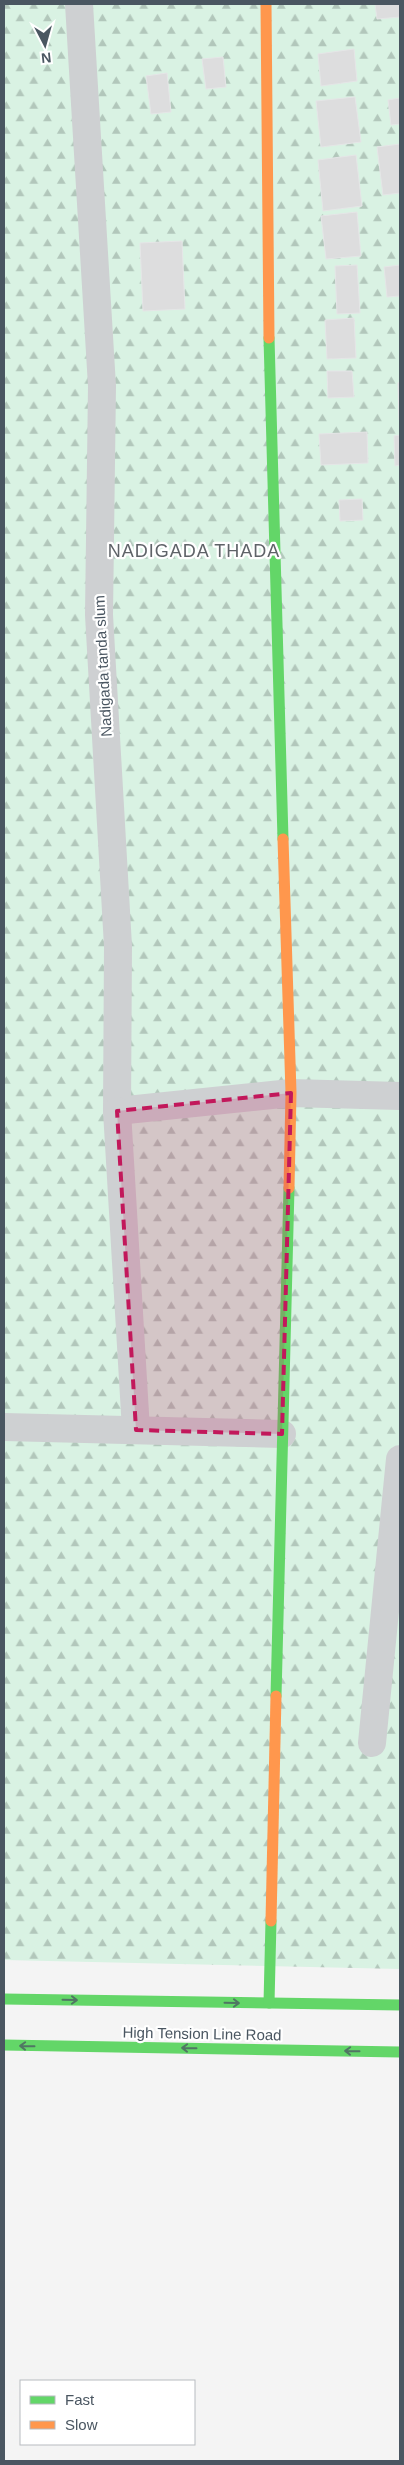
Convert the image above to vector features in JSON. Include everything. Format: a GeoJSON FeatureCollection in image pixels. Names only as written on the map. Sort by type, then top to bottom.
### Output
{"type":"FeatureCollection","features":[{"type":"Feature","properties":{"kind":"street","name":"Nadigada tanda slum"},"geometry":{"type":"LineString","coordinates":[[79,4],[102,386],[99,615],[118,946],[117,1111],[136,1430]]}},
{"type":"Feature","properties":{"kind":"street"},"geometry":{"type":"LineString","coordinates":[[266,4],[270,404],[288,936],[291,1093],[269,2003]]}},
{"type":"Feature","properties":{"kind":"street"},"geometry":{"type":"LineString","coordinates":[[117,1111],[291,1093],[400,1096]]}},
{"type":"Feature","properties":{"kind":"street"},"geometry":{"type":"LineString","coordinates":[[4,1426],[282,1434]]}},
{"type":"Feature","properties":{"kind":"street"},"geometry":{"type":"LineString","coordinates":[[372,1743],[400,1459]]}},
{"type":"Feature","properties":{"kind":"street","name":"High Tension Line Road"},"geometry":{"type":"LineString","coordinates":[[4,1999],[400,2005]]}},
{"type":"Feature","properties":{"kind":"street","name":"High Tension Line Road"},"geometry":{"type":"LineString","coordinates":[[4,2045],[400,2052]]}},
{"type":"Feature","properties":{"kind":"highlighted area"},"geometry":{"type":"Polygon","coordinates":[[[291,1093],[282,1434],[136,1430],[117,1111],[291,1093]]]}},
{"type":"Feature","properties":{"kind":"green space"},"geometry":{"type":"Polygon","coordinates":[[[4,4],[400,4],[400,1969],[4,1960],[4,4]]]}},
{"type":"Feature","properties":{"kind":"building"},"geometry":{"type":"Polygon","coordinates":[[[375,4],[400,4],[400,17],[377,19],[375,4]]]}},
{"type":"Feature","properties":{"kind":"building"},"geometry":{"type":"Polygon","coordinates":[[[354,49],[357,81],[321,86],[318,54],[354,49]]]}},
{"type":"Feature","properties":{"kind":"building"},"geometry":{"type":"Polygon","coordinates":[[[223,57],[226,87],[206,89],[202,59],[223,57]]]}},
{"type":"Feature","properties":{"kind":"building"},"geometry":{"type":"Polygon","coordinates":[[[167,73],[171,112],[151,114],[146,76],[167,73]]]}},
{"type":"Feature","properties":{"kind":"building"},"geometry":{"type":"Polygon","coordinates":[[[355,97],[361,142],[321,147],[316,101],[355,97]]]}},
{"type":"Feature","properties":{"kind":"building"},"geometry":{"type":"Polygon","coordinates":[[[400,98],[400,124],[391,125],[388,100],[400,98]]]}},
{"type":"Feature","properties":{"kind":"building"},"geometry":{"type":"Polygon","coordinates":[[[400,144],[400,193],[383,195],[377,147],[400,144]]]}},
{"type":"Feature","properties":{"kind":"building"},"geometry":{"type":"Polygon","coordinates":[[[356,155],[362,206],[323,211],[318,160],[356,155]]]}},
{"type":"Feature","properties":{"kind":"building"},"geometry":{"type":"Polygon","coordinates":[[[357,212],[361,256],[326,259],[321,216],[357,212]]]}},
{"type":"Feature","properties":{"kind":"building"},"geometry":{"type":"Polygon","coordinates":[[[182,241],[185,309],[143,311],[140,243],[182,241]]]}},
{"type":"Feature","properties":{"kind":"building"},"geometry":{"type":"Polygon","coordinates":[[[357,265],[360,313],[337,314],[335,266],[357,265]]]}},
{"type":"Feature","properties":{"kind":"building"},"geometry":{"type":"Polygon","coordinates":[[[400,265],[400,296],[387,297],[384,267],[400,265]]]}},
{"type":"Feature","properties":{"kind":"building"},"geometry":{"type":"Polygon","coordinates":[[[354,318],[356,358],[327,359],[325,320],[354,318]]]}},
{"type":"Feature","properties":{"kind":"building"},"geometry":{"type":"Polygon","coordinates":[[[327,371],[352,371],[354,397],[328,398],[327,371]]]}},
{"type":"Feature","properties":{"kind":"building"},"geometry":{"type":"Polygon","coordinates":[[[400,382],[400,420],[399,420],[398,383],[400,382]]]}},
{"type":"Feature","properties":{"kind":"building"},"geometry":{"type":"Polygon","coordinates":[[[367,432],[368,463],[321,465],[319,434],[367,432]]]}},
{"type":"Feature","properties":{"kind":"building"},"geometry":{"type":"Polygon","coordinates":[[[400,435],[400,465],[395,466],[394,436],[400,435]]]}},
{"type":"Feature","properties":{"kind":"building"},"geometry":{"type":"Polygon","coordinates":[[[362,499],[363,520],[340,521],[339,500],[362,499]]]}},
{"type":"Feature","properties":{"kind":"traffic: fast"},"geometry":{"type":"LineString","coordinates":[[269,338],[283,839]]}},
{"type":"Feature","properties":{"kind":"traffic: fast"},"geometry":{"type":"LineString","coordinates":[[276,1696],[289,1188]]}},
{"type":"Feature","properties":{"kind":"traffic: fast"},"geometry":{"type":"LineString","coordinates":[[269,2003],[271,1921]]}},
{"type":"Feature","properties":{"kind":"traffic: fast"},"geometry":{"type":"LineString","coordinates":[[4,1999],[400,2005]]}},
{"type":"Feature","properties":{"kind":"traffic: fast"},"geometry":{"type":"LineString","coordinates":[[4,2045],[400,2052]]}},
{"type":"Feature","properties":{"kind":"traffic: slow"},"geometry":{"type":"LineString","coordinates":[[266,4],[269,338]]}},
{"type":"Feature","properties":{"kind":"traffic: slow"},"geometry":{"type":"LineString","coordinates":[[283,839],[291,1093],[289,1188]]}},
{"type":"Feature","properties":{"kind":"traffic: slow"},"geometry":{"type":"LineString","coordinates":[[271,1921],[276,1696]]}},
{"type":"Feature","properties":{"kind":"district","name":"NADIGADA THADA"},"geometry":{"type":"Point","coordinates":[194,551]}}]}
